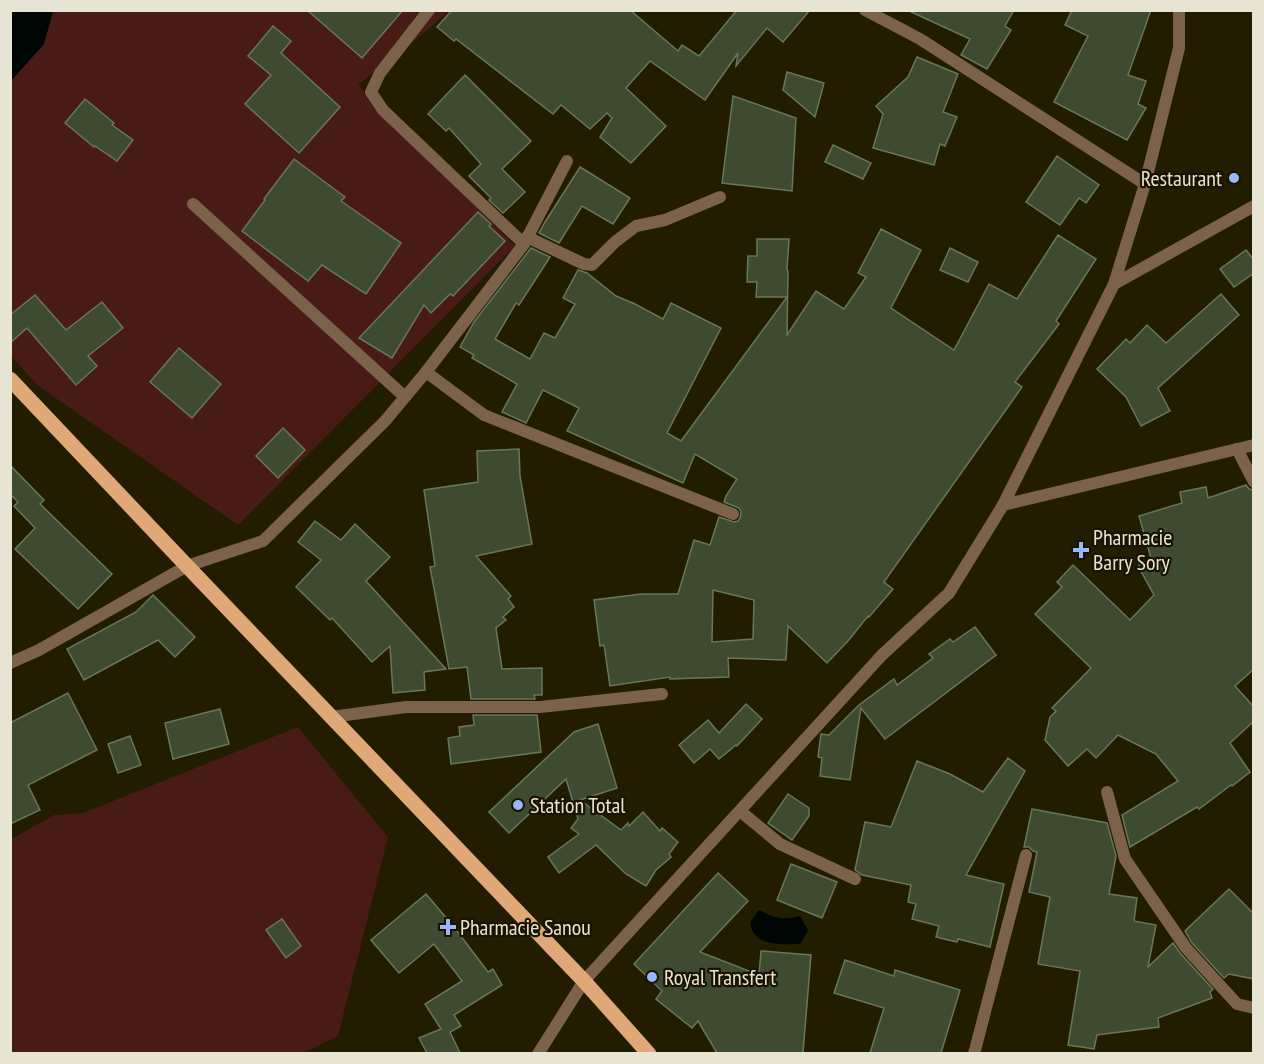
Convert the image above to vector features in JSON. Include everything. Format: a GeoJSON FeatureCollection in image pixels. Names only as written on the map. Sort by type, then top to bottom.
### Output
{"type":"FeatureCollection","features":[{"type":"Feature","properties":{"kind":"main road"},"geometry":{"type":"LineString","coordinates":[[10,379],[584,981],[649,1053]]}},
{"type":"Feature","properties":{"kind":"street"},"geometry":{"type":"LineString","coordinates":[[429,10],[380,73],[371,92],[383,110],[526,241],[592,265],[615,242],[636,226],[665,220],[720,197]]}},
{"type":"Feature","properties":{"kind":"street"},"geometry":{"type":"LineString","coordinates":[[865,10],[920,39],[1145,184]]}},
{"type":"Feature","properties":{"kind":"street"},"geometry":{"type":"LineString","coordinates":[[538,1053],[584,981],[882,654],[950,593],[1003,505],[1114,284],[1145,184],[1179,48],[1179,10]]}},
{"type":"Feature","properties":{"kind":"street"},"geometry":{"type":"LineString","coordinates":[[10,663],[39,650],[187,566],[263,541],[385,421],[426,372],[526,241],[567,161]]}},
{"type":"Feature","properties":{"kind":"street"},"geometry":{"type":"LineString","coordinates":[[193,204],[405,397]]}},
{"type":"Feature","properties":{"kind":"street"},"geometry":{"type":"LineString","coordinates":[[1114,284],[1254,206]]}},
{"type":"Feature","properties":{"kind":"street"},"geometry":{"type":"LineString","coordinates":[[426,372],[484,414],[734,514]]}},
{"type":"Feature","properties":{"kind":"street"},"geometry":{"type":"LineString","coordinates":[[1003,505],[1254,445]]}},
{"type":"Feature","properties":{"kind":"street"},"geometry":{"type":"LineString","coordinates":[[1237,449],[1254,482]]}},
{"type":"Feature","properties":{"kind":"street"},"geometry":{"type":"LineString","coordinates":[[331,717],[406,707],[540,707],[662,694]]}},
{"type":"Feature","properties":{"kind":"street"},"geometry":{"type":"LineString","coordinates":[[1107,792],[1125,860],[1186,948],[1238,1004],[1254,1008]]}},
{"type":"Feature","properties":{"kind":"street"},"geometry":{"type":"LineString","coordinates":[[740,811],[780,844],[855,879]]}},
{"type":"Feature","properties":{"kind":"street"},"geometry":{"type":"LineString","coordinates":[[974,1053],[1026,855]]}},
{"type":"Feature","properties":{"kind":"shaded area"},"geometry":{"type":"Polygon","coordinates":[[[11,10],[53,11],[44,44],[11,81],[11,10]]]}},
{"type":"Feature","properties":{"kind":"shaded area"},"geometry":{"type":"Polygon","coordinates":[[[53,11],[449,11],[358,85],[515,246],[238,525],[37,385],[11,356],[10,79],[44,44],[53,11]]]}},
{"type":"Feature","properties":{"kind":"shaded area"},"geometry":{"type":"Polygon","coordinates":[[[298,727],[388,837],[338,1036],[303,1053],[11,1054],[11,839],[54,815],[83,813],[298,727]]]}},
{"type":"Feature","properties":{"kind":"shaded area"},"geometry":{"type":"Polygon","coordinates":[[[759,910],[780,918],[800,916],[808,930],[800,944],[775,944],[757,937],[752,931],[750,922],[759,910]]]}},
{"type":"Feature","properties":{"kind":"building"},"geometry":{"type":"Polygon","coordinates":[[[307,10],[403,10],[362,58],[307,10]]]}},
{"type":"Feature","properties":{"kind":"building"},"geometry":{"type":"Polygon","coordinates":[[[452,10],[630,10],[678,51],[682,45],[699,56],[737,10],[810,10],[783,42],[767,28],[736,66],[738,53],[705,100],[650,61],[626,88],[666,126],[631,163],[600,137],[612,118],[607,113],[590,129],[561,105],[553,114],[437,27],[452,10]]]}},
{"type":"Feature","properties":{"kind":"building"},"geometry":{"type":"Polygon","coordinates":[[[907,10],[1014,10],[1005,26],[1011,30],[987,69],[961,55],[970,39],[907,10]]]}},
{"type":"Feature","properties":{"kind":"building"},"geometry":{"type":"Polygon","coordinates":[[[1072,10],[1151,10],[1128,75],[1146,81],[1138,104],[1146,108],[1127,140],[1054,102],[1088,36],[1065,25],[1072,10]]]}},
{"type":"Feature","properties":{"kind":"building"},"geometry":{"type":"Polygon","coordinates":[[[273,26],[291,41],[281,53],[340,107],[299,153],[245,104],[271,75],[248,56],[273,26]]]}},
{"type":"Feature","properties":{"kind":"building"},"geometry":{"type":"Polygon","coordinates":[[[917,57],[958,74],[943,112],[957,117],[945,146],[940,144],[934,165],[873,148],[883,114],[876,106],[908,77],[917,57]]]}},
{"type":"Feature","properties":{"kind":"building"},"geometry":{"type":"Polygon","coordinates":[[[787,72],[824,83],[815,117],[783,90],[787,72]]]}},
{"type":"Feature","properties":{"kind":"building"},"geometry":{"type":"Polygon","coordinates":[[[465,75],[531,141],[502,169],[525,192],[503,213],[469,176],[481,164],[449,128],[446,131],[428,114],[465,75]]]}},
{"type":"Feature","properties":{"kind":"building"},"geometry":{"type":"Polygon","coordinates":[[[733,96],[796,118],[792,191],[722,183],[733,96]]]}},
{"type":"Feature","properties":{"kind":"building"},"geometry":{"type":"Polygon","coordinates":[[[85,99],[114,123],[112,125],[133,140],[117,161],[94,147],[65,123],[85,99]]]}},
{"type":"Feature","properties":{"kind":"building"},"geometry":{"type":"Polygon","coordinates":[[[833,145],[871,163],[863,179],[825,162],[833,145]]]}},
{"type":"Feature","properties":{"kind":"building"},"geometry":{"type":"Polygon","coordinates":[[[1057,156],[1099,185],[1086,203],[1079,198],[1060,225],[1026,202],[1057,156]]]}},
{"type":"Feature","properties":{"kind":"building"},"geometry":{"type":"Polygon","coordinates":[[[294,159],[345,197],[341,201],[401,243],[366,294],[322,265],[308,281],[242,231],[294,159]]]}},
{"type":"Feature","properties":{"kind":"building"},"geometry":{"type":"Polygon","coordinates":[[[580,167],[630,198],[613,224],[582,206],[559,243],[539,233],[580,167]]]}},
{"type":"Feature","properties":{"kind":"building"},"geometry":{"type":"Polygon","coordinates":[[[478,212],[505,241],[453,296],[450,294],[431,313],[424,305],[392,358],[359,338],[478,212]]]}},
{"type":"Feature","properties":{"kind":"building"},"geometry":{"type":"Polygon","coordinates":[[[881,229],[921,250],[891,308],[954,350],[989,284],[1017,299],[1058,235],[1096,259],[1056,321],[1059,324],[1015,382],[1022,387],[884,582],[893,589],[827,663],[788,626],[786,660],[728,658],[729,677],[670,679],[670,677],[610,686],[604,645],[600,646],[594,600],[641,594],[678,594],[694,540],[710,545],[719,517],[734,522],[740,518],[739,508],[724,502],[737,479],[695,454],[683,483],[567,431],[579,408],[543,390],[526,423],[502,412],[517,384],[472,358],[474,355],[460,347],[474,322],[531,248],[550,257],[519,305],[516,303],[495,339],[530,359],[544,333],[555,338],[575,304],[563,298],[578,270],[587,273],[616,296],[663,319],[671,303],[721,328],[667,433],[681,441],[787,297],[756,297],[757,282],[747,282],[748,256],[757,256],[757,239],[789,239],[787,335],[816,291],[844,309],[866,277],[858,273],[881,229]],[[713,590],[712,642],[753,639],[754,600],[713,590]]]}},
{"type":"Feature","properties":{"kind":"building"},"geometry":{"type":"Polygon","coordinates":[[[950,248],[978,262],[968,282],[940,270],[950,248]]]}},
{"type":"Feature","properties":{"kind":"building"},"geometry":{"type":"Polygon","coordinates":[[[1246,250],[1254,260],[1254,273],[1234,287],[1220,269],[1246,250]]]}},
{"type":"Feature","properties":{"kind":"building"},"geometry":{"type":"Polygon","coordinates":[[[1221,294],[1239,315],[1158,388],[1170,411],[1141,426],[1126,397],[1097,369],[1126,339],[1130,343],[1147,325],[1166,343],[1221,294]]]}},
{"type":"Feature","properties":{"kind":"building"},"geometry":{"type":"Polygon","coordinates":[[[35,295],[66,330],[102,302],[123,328],[88,356],[97,366],[76,385],[27,328],[10,343],[10,315],[35,295]]]}},
{"type":"Feature","properties":{"kind":"building"},"geometry":{"type":"Polygon","coordinates":[[[179,348],[221,384],[192,418],[150,382],[179,348]]]}},
{"type":"Feature","properties":{"kind":"building"},"geometry":{"type":"Polygon","coordinates":[[[283,428],[305,450],[278,478],[256,456],[283,428]]]}},
{"type":"Feature","properties":{"kind":"building"},"geometry":{"type":"Polygon","coordinates":[[[519,449],[520,476],[532,544],[476,556],[511,596],[508,599],[514,607],[503,617],[506,620],[496,628],[502,669],[542,668],[542,695],[534,695],[535,699],[471,699],[467,667],[449,669],[430,567],[435,566],[424,490],[478,482],[477,451],[519,449]]]}},
{"type":"Feature","properties":{"kind":"building"},"geometry":{"type":"Polygon","coordinates":[[[10,465],[44,500],[40,504],[112,574],[78,609],[15,549],[35,528],[14,506],[18,502],[10,494],[10,465]]]}},
{"type":"Feature","properties":{"kind":"building"},"geometry":{"type":"Polygon","coordinates":[[[1246,485],[1249,489],[1254,490],[1254,669],[1235,686],[1254,707],[1254,721],[1230,743],[1250,772],[1199,809],[1197,807],[1130,847],[1122,815],[1178,781],[1156,754],[1118,735],[1096,758],[1087,749],[1068,766],[1045,740],[1050,717],[1056,711],[1052,708],[1091,668],[1035,614],[1062,587],[1057,582],[1073,565],[1130,620],[1154,595],[1138,566],[1151,558],[1139,516],[1182,503],[1180,492],[1206,487],[1208,498],[1246,485]]]}},
{"type":"Feature","properties":{"kind":"building"},"geometry":{"type":"Polygon","coordinates":[[[315,521],[341,540],[355,524],[390,557],[366,581],[446,669],[424,672],[425,690],[393,693],[390,646],[372,662],[332,618],[330,620],[296,587],[321,560],[298,542],[315,521]]]}},
{"type":"Feature","properties":{"kind":"building"},"geometry":{"type":"Polygon","coordinates":[[[153,595],[195,637],[175,657],[158,640],[84,680],[67,649],[136,612],[153,595]]]}},
{"type":"Feature","properties":{"kind":"building"},"geometry":{"type":"Polygon","coordinates":[[[975,627],[996,655],[885,739],[861,708],[850,780],[820,776],[822,758],[818,757],[821,734],[829,735],[859,705],[894,679],[897,685],[933,658],[929,654],[950,639],[953,642],[975,627]]]}},
{"type":"Feature","properties":{"kind":"building"},"geometry":{"type":"Polygon","coordinates":[[[68,693],[97,750],[28,785],[40,810],[10,824],[10,723],[68,693]]]}},
{"type":"Feature","properties":{"kind":"building"},"geometry":{"type":"Polygon","coordinates":[[[746,704],[762,719],[737,746],[719,759],[710,749],[694,763],[679,745],[708,720],[719,733],[746,704]]]}},
{"type":"Feature","properties":{"kind":"building"},"geometry":{"type":"Polygon","coordinates":[[[220,709],[229,744],[173,759],[165,723],[220,709]]]}},
{"type":"Feature","properties":{"kind":"building"},"geometry":{"type":"Polygon","coordinates":[[[473,715],[537,715],[541,752],[451,764],[448,738],[460,736],[459,727],[474,725],[473,715]]]}},
{"type":"Feature","properties":{"kind":"building"},"geometry":{"type":"Polygon","coordinates":[[[598,724],[617,788],[580,800],[621,830],[628,823],[629,826],[643,812],[660,831],[662,828],[678,842],[669,854],[671,857],[656,870],[646,886],[626,874],[596,845],[559,873],[548,857],[579,834],[571,828],[578,819],[566,779],[509,833],[489,812],[574,732],[598,724]]]}},
{"type":"Feature","properties":{"kind":"building"},"geometry":{"type":"Polygon","coordinates":[[[130,736],[141,765],[118,773],[108,744],[130,736]]]}},
{"type":"Feature","properties":{"kind":"building"},"geometry":{"type":"Polygon","coordinates":[[[1008,758],[1025,771],[966,875],[1004,884],[990,947],[958,939],[957,942],[936,937],[939,926],[912,919],[916,904],[908,902],[911,885],[862,875],[855,870],[865,822],[891,827],[917,761],[950,774],[983,792],[1008,758]]]}},
{"type":"Feature","properties":{"kind":"building"},"geometry":{"type":"Polygon","coordinates":[[[788,794],[809,808],[809,816],[792,840],[768,823],[788,794]]]}},
{"type":"Feature","properties":{"kind":"building"},"geometry":{"type":"Polygon","coordinates":[[[1032,809],[1107,823],[1116,856],[1109,894],[1137,898],[1134,921],[1156,925],[1148,967],[1173,943],[1213,989],[1210,992],[1212,998],[1158,1018],[1159,1027],[1097,1035],[1094,1049],[1068,1045],[1080,971],[1038,964],[1050,897],[1029,892],[1037,852],[1024,847],[1032,809]]]}},
{"type":"Feature","properties":{"kind":"building"},"geometry":{"type":"Polygon","coordinates":[[[791,864],[837,882],[822,918],[777,900],[791,864]]]}},
{"type":"Feature","properties":{"kind":"building"},"geometry":{"type":"Polygon","coordinates":[[[718,873],[748,901],[700,952],[759,975],[761,951],[811,955],[803,1053],[717,1053],[698,1021],[692,1028],[656,999],[662,991],[634,964],[718,873]]]}},
{"type":"Feature","properties":{"kind":"building"},"geometry":{"type":"Polygon","coordinates":[[[1229,889],[1254,914],[1254,979],[1229,974],[1224,978],[1192,943],[1185,931],[1229,889]]]}},
{"type":"Feature","properties":{"kind":"building"},"geometry":{"type":"Polygon","coordinates":[[[426,894],[488,972],[493,969],[502,985],[454,1015],[461,1026],[450,1032],[460,1053],[427,1053],[419,1038],[441,1029],[425,1004],[462,981],[434,944],[399,973],[371,940],[426,894]]]}},
{"type":"Feature","properties":{"kind":"building"},"geometry":{"type":"Polygon","coordinates":[[[282,919],[301,946],[286,958],[266,930],[282,919]]]}},
{"type":"Feature","properties":{"kind":"building"},"geometry":{"type":"Polygon","coordinates":[[[845,960],[894,976],[895,970],[960,990],[941,1053],[870,1053],[884,1008],[834,993],[845,960]]]}},
{"type":"Feature","properties":{"kind":"place","name":"Restaurant"},"geometry":{"type":"Point","coordinates":[1234,178]}},
{"type":"Feature","properties":{"kind":"place","name":"Pharmacie Barry Sory"},"geometry":{"type":"Point","coordinates":[1081,550]}},
{"type":"Feature","properties":{"kind":"place","name":"Station Total"},"geometry":{"type":"Point","coordinates":[518,805]}},
{"type":"Feature","properties":{"kind":"place","name":"Pharmacie Sanou"},"geometry":{"type":"Point","coordinates":[448,927]}},
{"type":"Feature","properties":{"kind":"place","name":"Royal Transfert"},"geometry":{"type":"Point","coordinates":[652,977]}}]}
